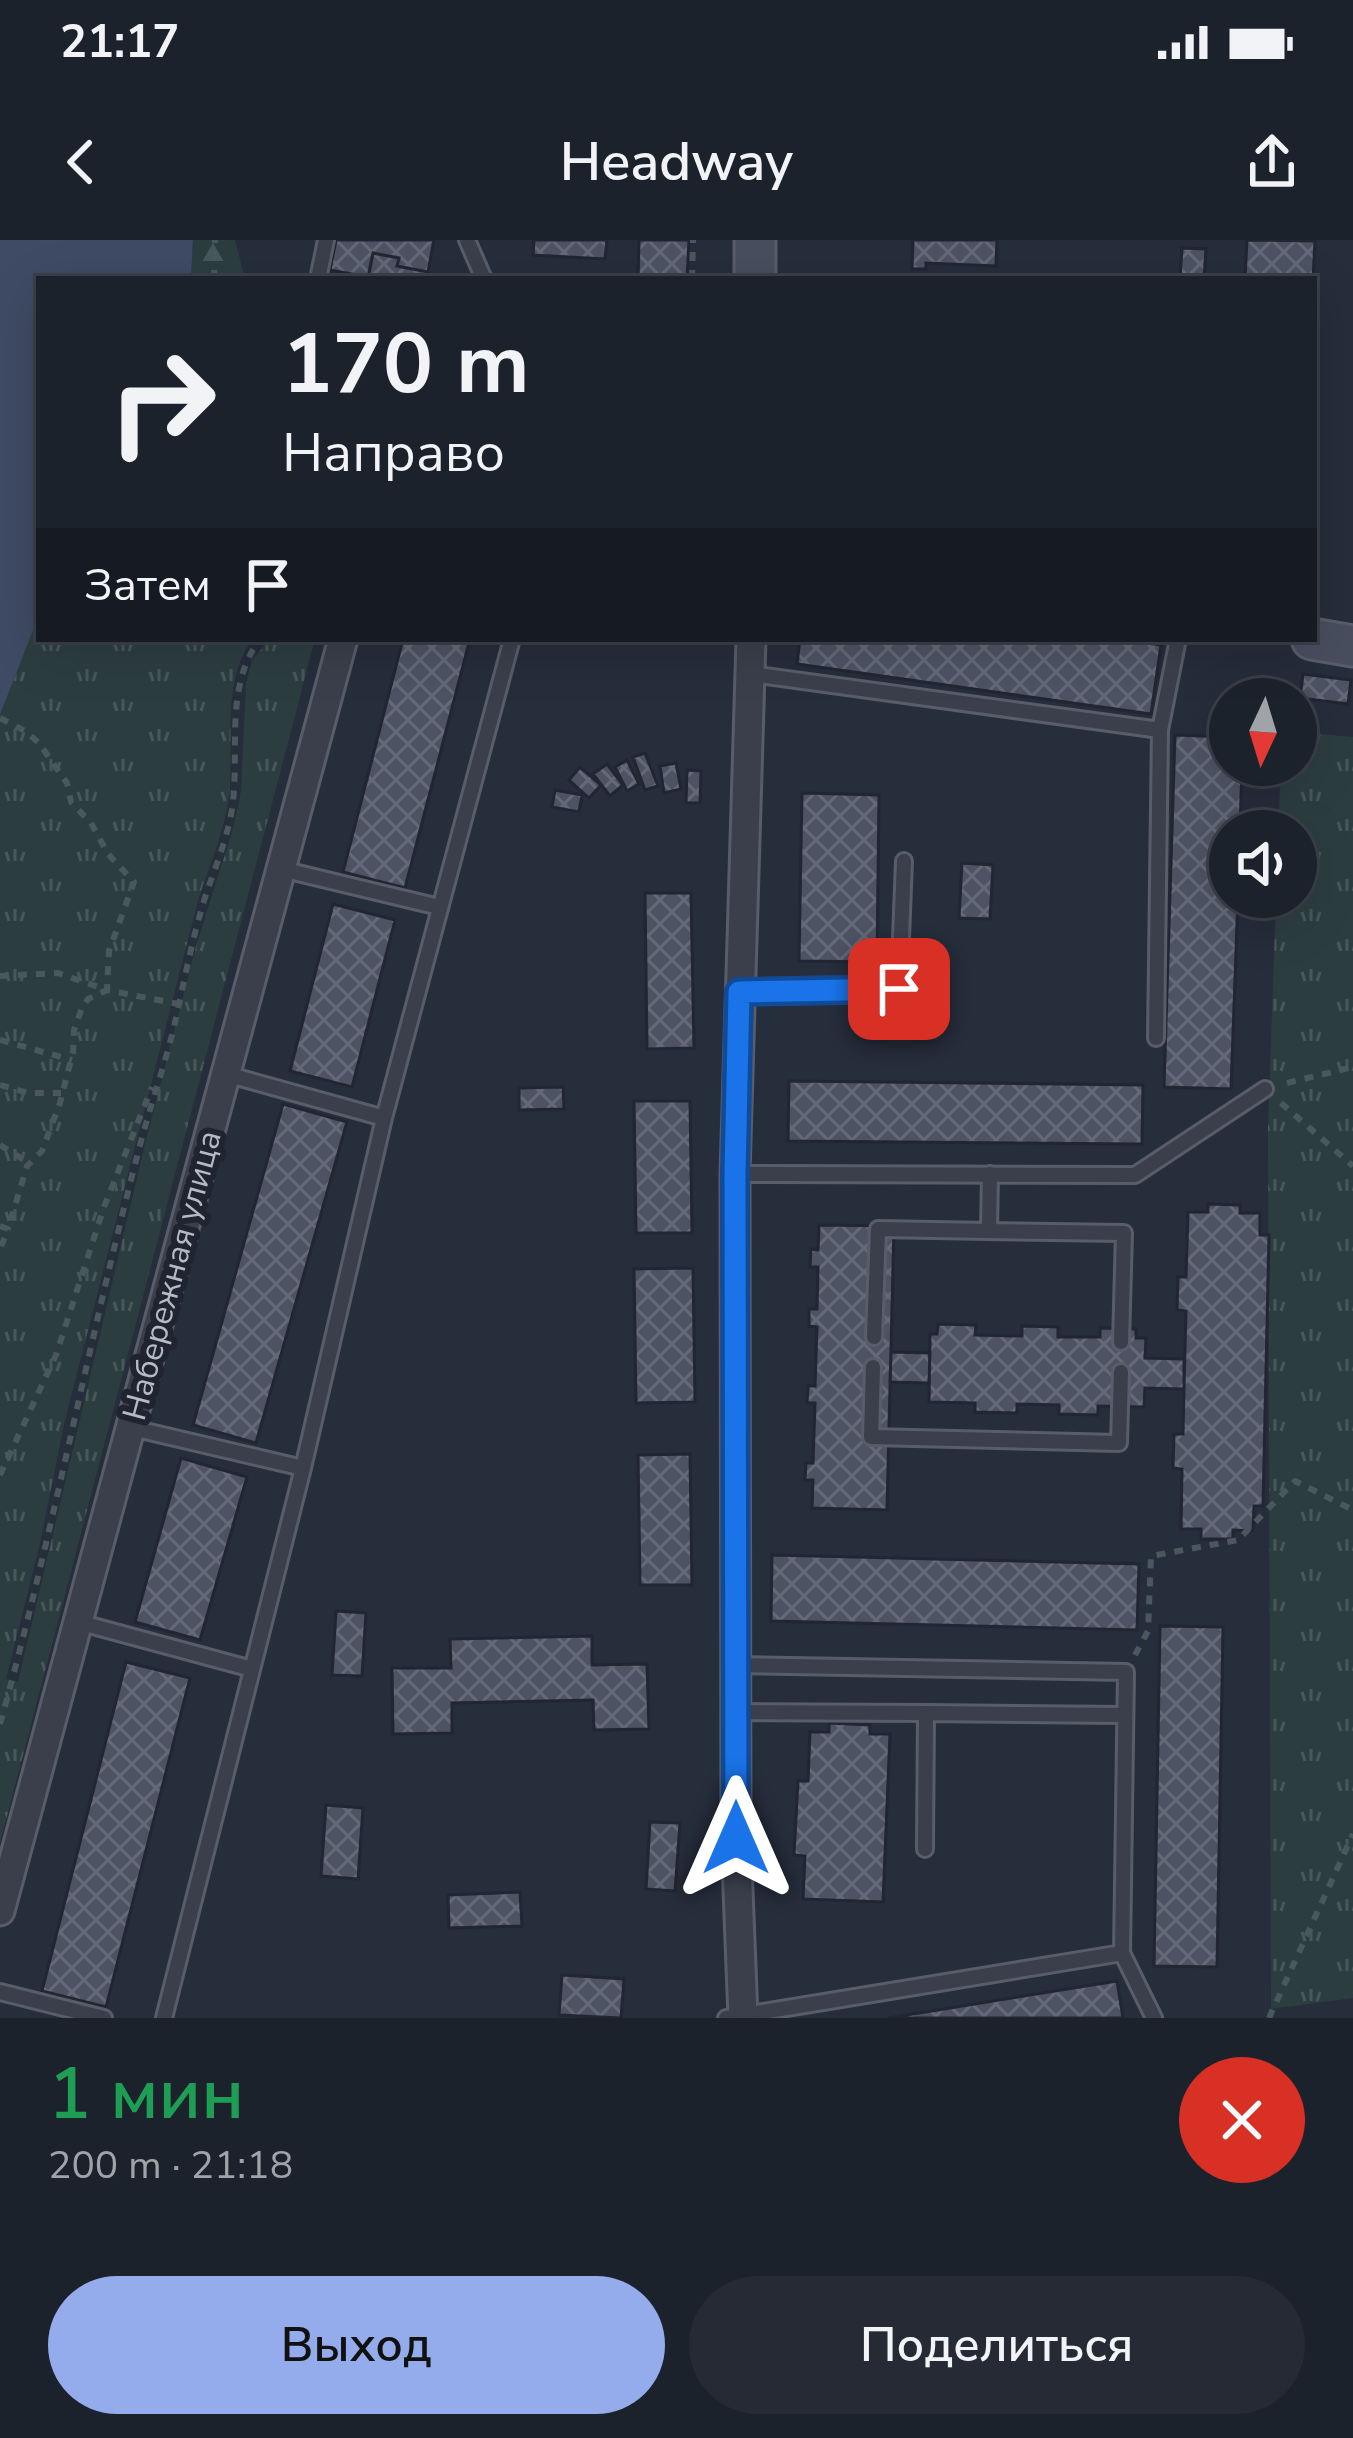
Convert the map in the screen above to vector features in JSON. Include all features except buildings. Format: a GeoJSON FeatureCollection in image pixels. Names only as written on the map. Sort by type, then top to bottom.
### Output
{"type":"FeatureCollection","features":[{"type":"Feature","properties":{"kind":"street"},"geometry":{"type":"LineString","coordinates":[[755,240],[755,276]]}},
{"type":"Feature","properties":{"kind":"street"},"geometry":{"type":"LineString","coordinates":[[1317,640],[1353,646]]}},
{"type":"Feature","properties":{"kind":"street","name":"Набережная улица"},"geometry":{"type":"LineString","coordinates":[[0,1911],[342,642]]}},
{"type":"Feature","properties":{"kind":"street"},"geometry":{"type":"LineString","coordinates":[[737,2017],[735,1174],[752,642]]}},
{"type":"Feature","properties":{"kind":"lane"},"geometry":{"type":"LineString","coordinates":[[319,276],[326,240]]}},
{"type":"Feature","properties":{"kind":"lane"},"geometry":{"type":"LineString","coordinates":[[467,240],[483,276]]}},
{"type":"Feature","properties":{"kind":"lane"},"geometry":{"type":"LineString","coordinates":[[164,2018],[303,1468],[384,1118],[511,642]]}},
{"type":"Feature","properties":{"kind":"lane"},"geometry":{"type":"LineString","coordinates":[[1156,1038],[1160,730],[1177,642]]}},
{"type":"Feature","properties":{"kind":"lane"},"geometry":{"type":"LineString","coordinates":[[751,674],[1160,730]]}},
{"type":"Feature","properties":{"kind":"lane"},"geometry":{"type":"LineString","coordinates":[[739,992],[899,989],[904,860]]}},
{"type":"Feature","properties":{"kind":"lane"},"geometry":{"type":"LineString","coordinates":[[279,869],[440,908]]}},
{"type":"Feature","properties":{"kind":"lane"},"geometry":{"type":"LineString","coordinates":[[226,1074],[384,1118]]}},
{"type":"Feature","properties":{"kind":"lane"},"geometry":{"type":"LineString","coordinates":[[735,1174],[1136,1175],[1265,1089]]}},
{"type":"Feature","properties":{"kind":"lane"},"geometry":{"type":"LineString","coordinates":[[988,1232],[990,1174]]}},
{"type":"Feature","properties":{"kind":"lane"},"geometry":{"type":"LineString","coordinates":[[874,1336],[878,1229],[1124,1233],[1121,1342]]}},
{"type":"Feature","properties":{"kind":"lane"},"geometry":{"type":"LineString","coordinates":[[873,1366],[871,1437],[1096,1443],[1119,1443],[1121,1372]]}},
{"type":"Feature","properties":{"kind":"lane"},"geometry":{"type":"LineString","coordinates":[[128,1427],[303,1468]]}},
{"type":"Feature","properties":{"kind":"lane"},"geometry":{"type":"LineString","coordinates":[[77,1622],[252,1669]]}},
{"type":"Feature","properties":{"kind":"lane"},"geometry":{"type":"LineString","coordinates":[[735,1665],[1126,1672],[1122,1952],[1154,2018]]}},
{"type":"Feature","properties":{"kind":"lane"},"geometry":{"type":"LineString","coordinates":[[736,1712],[1125,1715]]}},
{"type":"Feature","properties":{"kind":"lane"},"geometry":{"type":"LineString","coordinates":[[925,1850],[926,1713]]}},
{"type":"Feature","properties":{"kind":"lane"},"geometry":{"type":"LineString","coordinates":[[737,2017],[1122,1952]]}},
{"type":"Feature","properties":{"kind":"lane"},"geometry":{"type":"LineString","coordinates":[[0,1993],[104,2018]]}},
{"type":"Feature","properties":{"kind":"path"},"geometry":{"type":"LineString","coordinates":[[214,276],[215,240]]}},
{"type":"Feature","properties":{"kind":"path"},"geometry":{"type":"LineString","coordinates":[[692,276],[693,240]]}},
{"type":"Feature","properties":{"kind":"path"},"geometry":{"type":"LineString","coordinates":[[0,1724],[26,1634],[139,1150],[201,910],[229,827],[242,675],[258,642]]}},
{"type":"Feature","properties":{"kind":"path"},"geometry":{"type":"LineString","coordinates":[[0,718],[39,743],[67,783],[71,802],[134,882],[110,951],[107,990]]}},
{"type":"Feature","properties":{"kind":"path"},"geometry":{"type":"LineString","coordinates":[[0,976],[58,973],[107,990],[178,1004]]}},
{"type":"Feature","properties":{"kind":"path"},"geometry":{"type":"LineString","coordinates":[[0,1249],[29,1163],[46,1141],[62,1094],[82,1008],[88,999],[107,990]]}},
{"type":"Feature","properties":{"kind":"path"},"geometry":{"type":"LineString","coordinates":[[0,1040],[72,1060]]}},
{"type":"Feature","properties":{"kind":"path"},"geometry":{"type":"LineString","coordinates":[[0,1475],[56,1355],[104,1207],[165,1056]]}},
{"type":"Feature","properties":{"kind":"path"},"geometry":{"type":"LineString","coordinates":[[1265,1089],[1353,1067]]}},
{"type":"Feature","properties":{"kind":"path"},"geometry":{"type":"LineString","coordinates":[[0,1085],[62,1094]]}},
{"type":"Feature","properties":{"kind":"path"},"geometry":{"type":"LineString","coordinates":[[1265,1089],[1353,1166]]}},
{"type":"Feature","properties":{"kind":"path"},"geometry":{"type":"LineString","coordinates":[[0,1145],[29,1163]]}},
{"type":"Feature","properties":{"kind":"path"},"geometry":{"type":"LineString","coordinates":[[1126,1672],[1148,1631],[1151,1556],[1238,1540],[1295,1481],[1353,1510]]}},
{"type":"Feature","properties":{"kind":"path"},"geometry":{"type":"LineString","coordinates":[[1269,2018],[1353,1834]]}},
{"type":"Feature","properties":{"kind":"green space"},"geometry":{"type":"Polygon","coordinates":[[[193,240],[235,240],[244,276],[191,276],[193,240]]]}},
{"type":"Feature","properties":{"kind":"green space"},"geometry":{"type":"Polygon","coordinates":[[[36,623],[36,642],[250,642],[232,696],[227,810],[199,897],[65,1420],[6,1679],[18,1682],[145,1144],[197,943],[233,829],[241,793],[246,683],[252,660],[267,642],[314,642],[0,1843],[0,715],[36,623]]]}},
{"type":"Feature","properties":{"kind":"green space"},"geometry":{"type":"Polygon","coordinates":[[[1317,734],[1353,737],[1353,1998],[1271,2009],[1268,1128],[1275,918],[1317,918],[1317,810],[1279,810],[1280,786],[1317,786],[1317,734]]]}},
{"type":"Feature","properties":{"kind":"water"},"geometry":{"type":"Polygon","coordinates":[[[0,240],[193,240],[191,276],[36,276],[36,623],[0,715],[0,240]]]}},
{"type":"Feature","properties":{"kind":"route"},"geometry":{"type":"LineString","coordinates":[[736,1838],[739,992],[899,989]]}}]}
